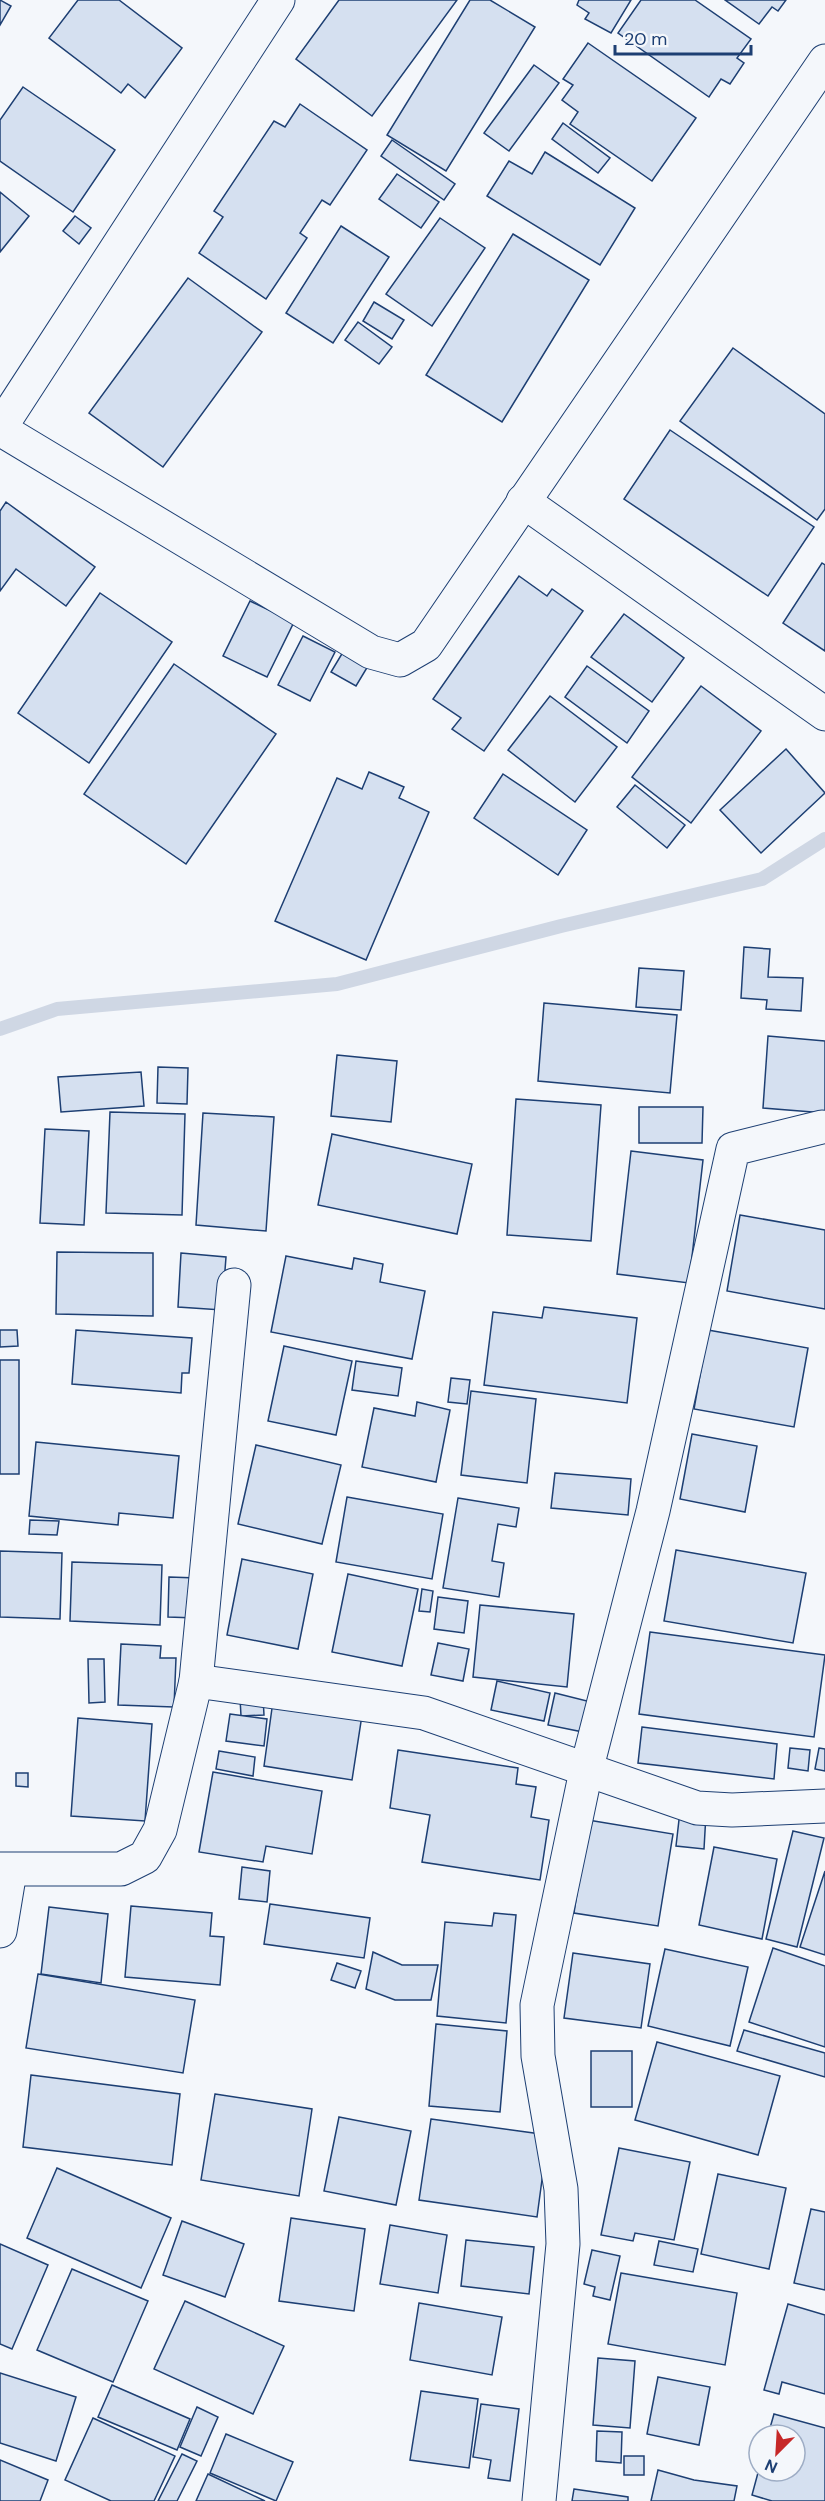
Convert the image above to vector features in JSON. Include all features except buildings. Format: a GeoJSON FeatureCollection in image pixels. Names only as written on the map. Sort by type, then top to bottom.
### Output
{"type":"FeatureCollection","features":[{"type":"Feature","properties":{"kind":"street"},"geometry":{"type":"LineString","coordinates":[[278,0],[0,428],[371,651],[400,660],[426,645],[825,61]]}},
{"type":"Feature","properties":{"kind":"street"},"geometry":{"type":"LineString","coordinates":[[524,501],[825,714]]}},
{"type":"Feature","properties":{"kind":"street"},"geometry":{"type":"LineString","coordinates":[[539,2501],[563,2244],[561,2189],[538,2056],[537,2005],[586,1771],[653,1512],[733,1149],[822,1127]]}},
{"type":"Feature","properties":{"kind":"street"},"geometry":{"type":"LineString","coordinates":[[0,1931],[5,1870],[121,1869],[145,1857],[160,1830],[196,1681],[234,1285]]}},
{"type":"Feature","properties":{"kind":"street"},"geometry":{"type":"LineString","coordinates":[[196,1681],[424,1713],[698,1808],[732,1810],[825,1806]]}},
{"type":"Feature","properties":{"kind":"waterway"},"geometry":{"type":"LineString","coordinates":[[0,1029],[57,1009],[337,984],[561,926],[762,879],[825,839]]}}]}
